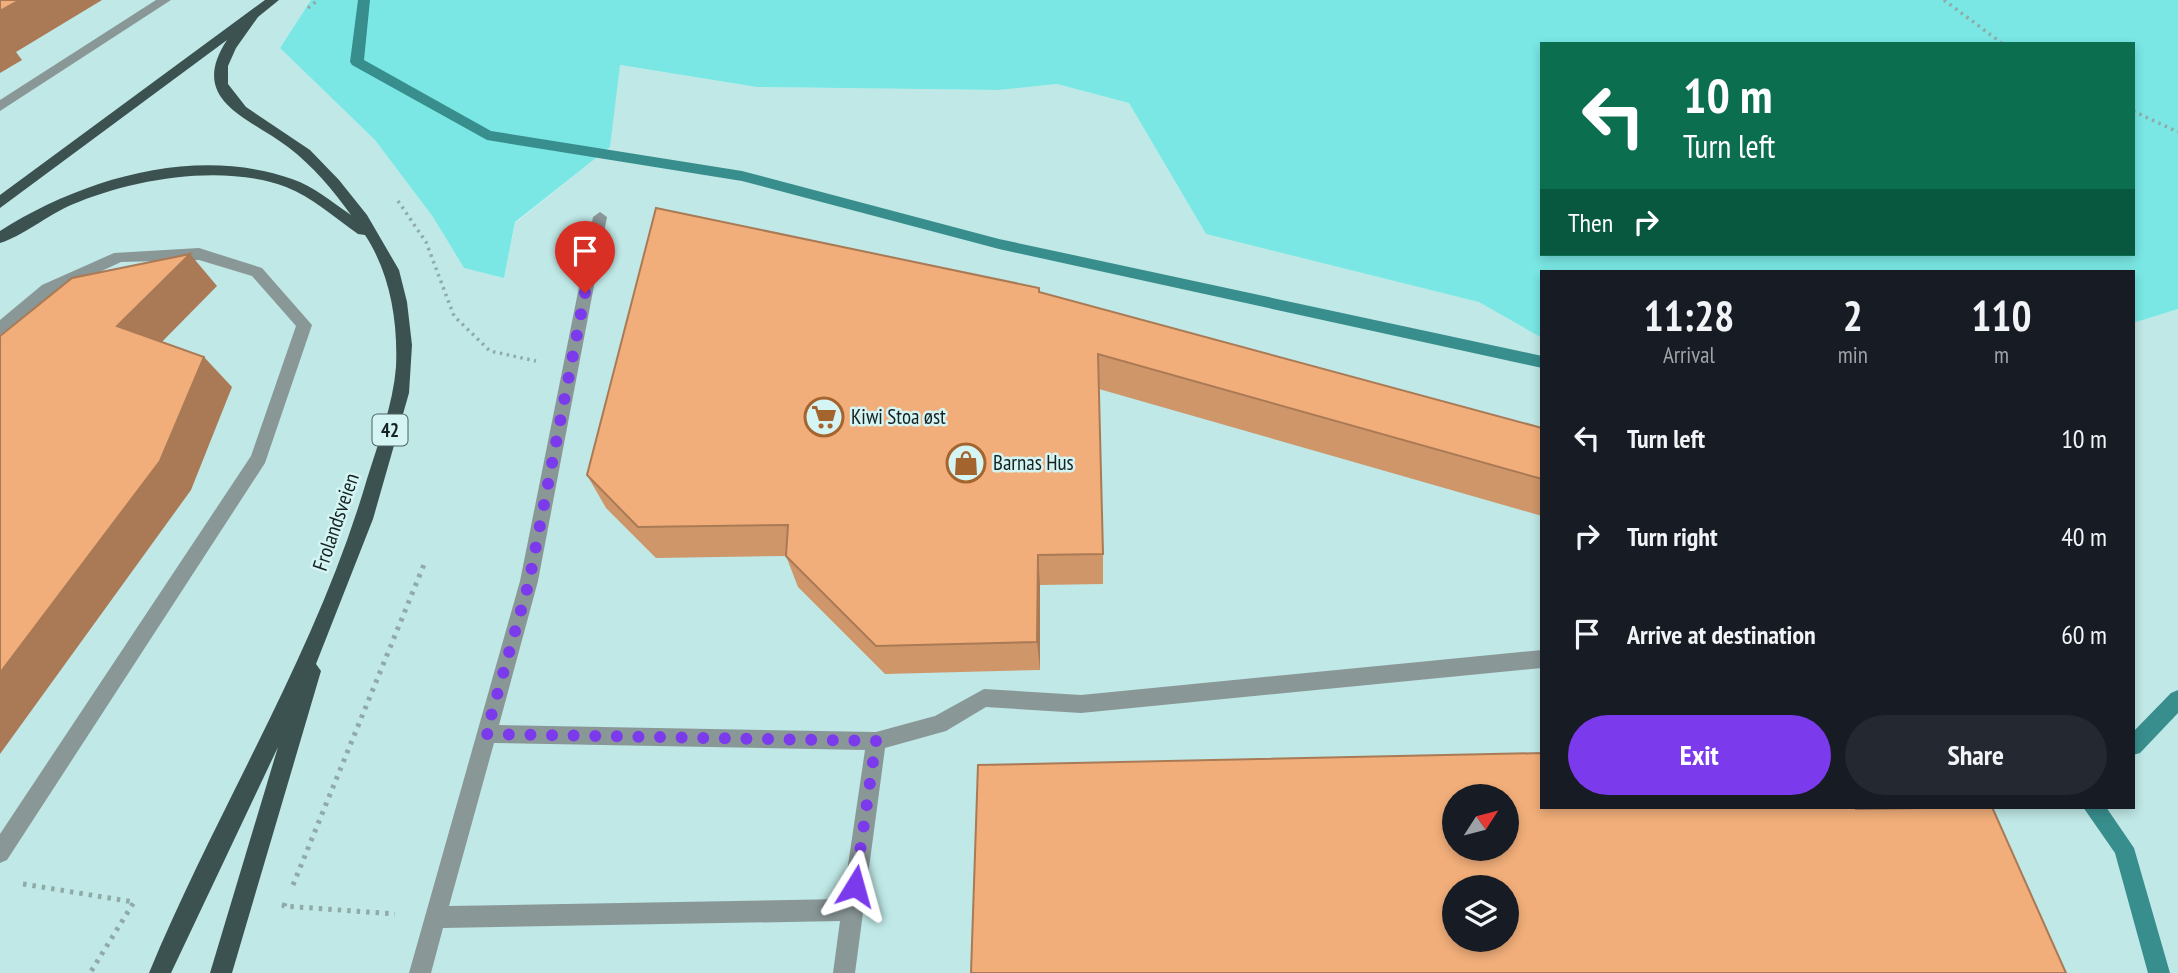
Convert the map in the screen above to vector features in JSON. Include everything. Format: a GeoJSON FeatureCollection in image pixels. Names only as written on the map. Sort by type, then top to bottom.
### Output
{"type":"FeatureCollection","features":[{"type":"Feature","properties":{"kind":"main road","name":"Frolandsveien"},"geometry":{"type":"LineString","coordinates":[[0,203],[273,0]]}},
{"type":"Feature","properties":{"kind":"main road","name":"Frolandsveien"},"geometry":{"type":"LineString","coordinates":[[160,973],[326,621],[372,502],[400,391],[404,359],[398,296],[390,268],[372,236],[316,160],[243,110],[225,93],[220,80],[225,54],[252,17]]}},
{"type":"Feature","properties":{"kind":"main road","name":"Frolandsveien"},"geometry":{"type":"LineString","coordinates":[[0,238],[18,225],[99,188],[166,173],[208,170],[288,183],[372,236]]}},
{"type":"Feature","properties":{"kind":"main road","name":"Frolandsveien"},"geometry":{"type":"LineString","coordinates":[[221,973],[326,621]]}},
{"type":"Feature","properties":{"kind":"lane"},"geometry":{"type":"LineString","coordinates":[[0,106],[165,0]]}},
{"type":"Feature","properties":{"kind":"lane"},"geometry":{"type":"LineString","coordinates":[[420,973],[529,582],[600,217]]}},
{"type":"Feature","properties":{"kind":"lane"},"geometry":{"type":"LineString","coordinates":[[0,329],[48,289],[119,257],[199,254],[257,272],[304,325],[259,458],[0,853]]}},
{"type":"Feature","properties":{"kind":"lane"},"geometry":{"type":"LineString","coordinates":[[486,734],[876,741],[939,724],[984,698],[1081,704],[1540,659]]}},
{"type":"Feature","properties":{"kind":"lane"},"geometry":{"type":"LineString","coordinates":[[844,973],[876,741]]}},
{"type":"Feature","properties":{"kind":"lane"},"geometry":{"type":"LineString","coordinates":[[435,916],[851,910]]}},
{"type":"Feature","properties":{"kind":"path"},"geometry":{"type":"LineString","coordinates":[[1944,0],[2000,42]]}},
{"type":"Feature","properties":{"kind":"path"},"geometry":{"type":"LineString","coordinates":[[2135,112],[2178,132]]}},
{"type":"Feature","properties":{"kind":"path"},"geometry":{"type":"LineString","coordinates":[[425,562],[284,906],[435,916]]}},
{"type":"Feature","properties":{"kind":"path"},"geometry":{"type":"LineString","coordinates":[[13,883],[134,902],[90,973]]}},
{"type":"Feature","properties":{"kind":"shaded area"},"geometry":{"type":"Polygon","coordinates":[[[0,0],[311,0],[280,48],[375,140],[433,217],[464,268],[504,278],[515,223],[610,147],[619,65],[757,87],[999,90],[1057,84],[1129,103],[1206,234],[1480,302],[1540,337],[1540,809],[2135,809],[2135,322],[2178,309],[2178,973],[0,973],[0,0]]]}},
{"type":"Feature","properties":{"kind":"shaded area"},"geometry":{"type":"Polygon","coordinates":[[[311,0],[2178,0],[2178,309],[2135,322],[2135,270],[1540,270],[1540,337],[1479,302],[1206,234],[1129,103],[1057,84],[999,90],[757,87],[620,65],[610,147],[515,222],[504,278],[464,268],[433,217],[375,140],[280,48],[311,0]]]}},
{"type":"Feature","properties":{"kind":"building"},"geometry":{"type":"Polygon","coordinates":[[[0,0],[20,0],[0,11],[0,0]]]}},
{"type":"Feature","properties":{"kind":"building"},"geometry":{"type":"Polygon","coordinates":[[[656,208],[1039,288],[1039,292],[1540,427],[1540,478],[1098,354],[1103,554],[1038,555],[1037,642],[876,646],[786,556],[788,525],[638,527],[587,475],[656,208]]]}},
{"type":"Feature","properties":{"kind":"building"},"geometry":{"type":"Polygon","coordinates":[[[190,254],[117,326],[204,357],[160,461],[0,673],[0,336],[72,278],[190,254]]]}},
{"type":"Feature","properties":{"kind":"building"},"geometry":{"type":"Polygon","coordinates":[[[1540,753],[1540,809],[1993,809],[2066,973],[971,973],[978,765],[1540,753]]]}},
{"type":"Feature","properties":{"kind":"waterway"},"geometry":{"type":"LineString","coordinates":[[364,0],[357,62],[487,135],[742,176],[999,244],[1540,362]]}},
{"type":"Feature","properties":{"kind":"waterway"},"geometry":{"type":"LineString","coordinates":[[2135,744],[2178,699]]}},
{"type":"Feature","properties":{"kind":"waterway"},"geometry":{"type":"LineString","coordinates":[[2095,809],[2124,848],[2159,973]]}},
{"type":"Feature","properties":{"kind":"place","name":"Kiwi Stoa øst"},"geometry":{"type":"Point","coordinates":[824,417]}},
{"type":"Feature","properties":{"kind":"place","name":"Barnas Hus"},"geometry":{"type":"Point","coordinates":[966,463]}},
{"type":"Feature","properties":{"kind":"route"},"geometry":{"type":"LineString","coordinates":[[585,293],[529,582],[486,734],[876,741],[855,886]]}}]}
